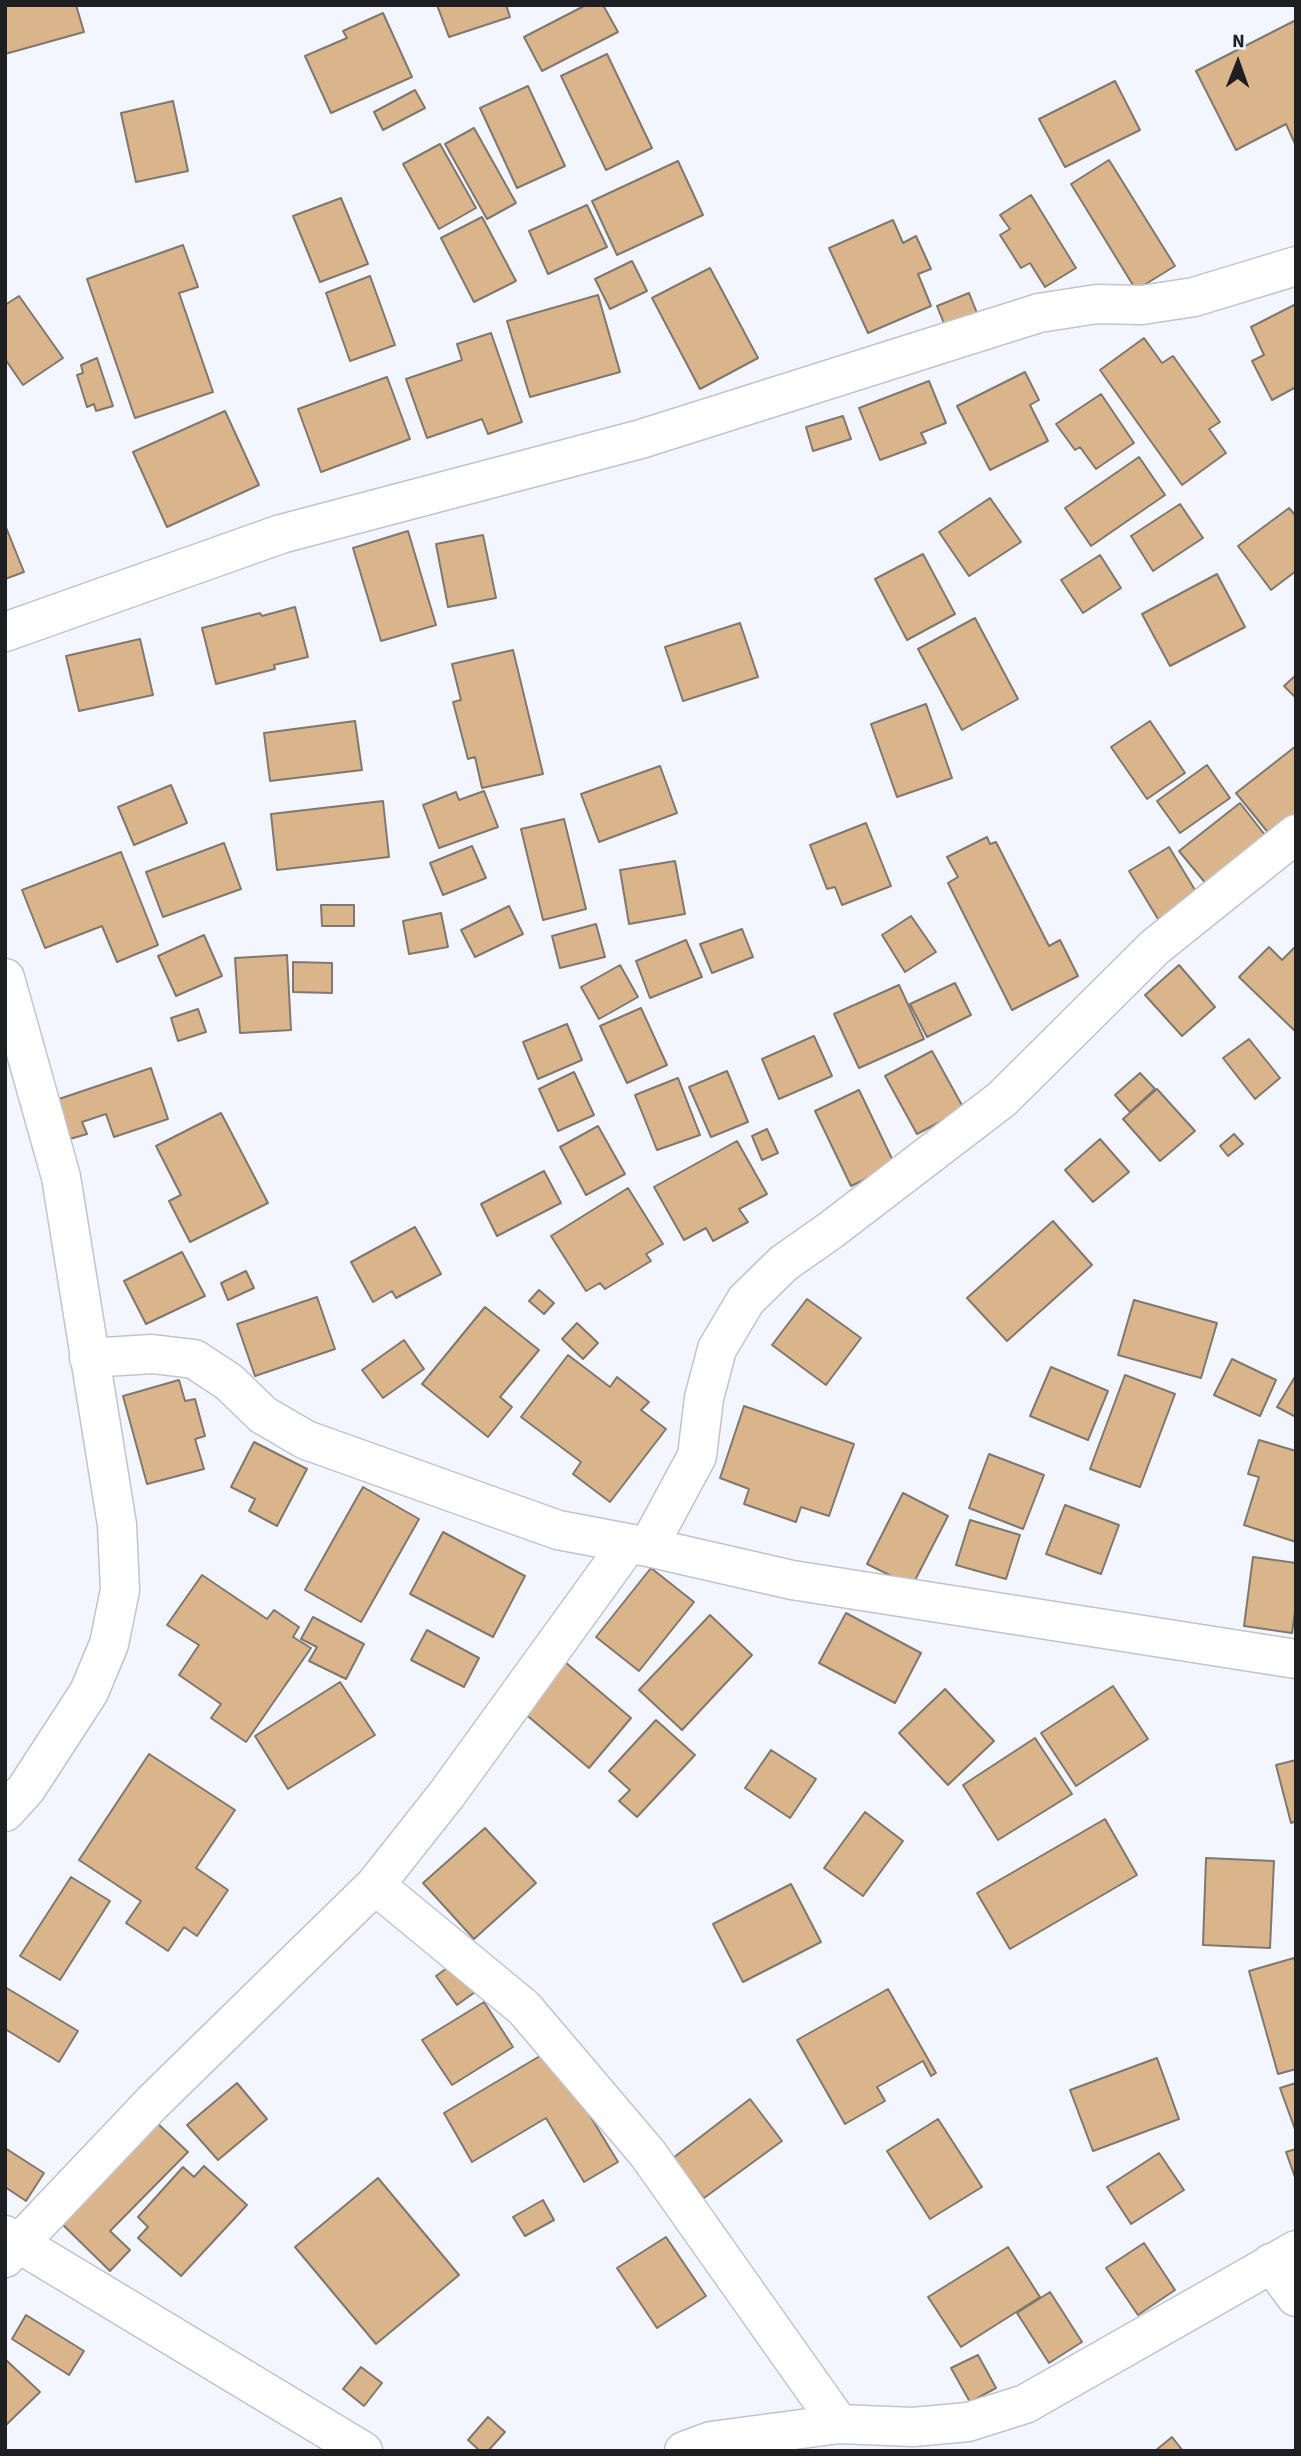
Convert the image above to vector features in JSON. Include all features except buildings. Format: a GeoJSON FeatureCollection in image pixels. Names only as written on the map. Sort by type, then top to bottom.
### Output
{"type":"FeatureCollection","features":[{"type":"Feature","properties":{"kind":"street"},"geometry":{"type":"LineString","coordinates":[[5,632],[281,534],[641,439],[1039,313],[1097,304],[1142,305],[1194,297],[1296,266]]}},
{"type":"Feature","properties":{"kind":"street"},"geometry":{"type":"LineString","coordinates":[[363,2451],[10,2245],[375,1885],[447,1794],[638,1546],[697,1456],[704,1398],[718,1349],[746,1300],[784,1263],[1002,1099],[1155,947],[1296,834]]}},
{"type":"Feature","properties":{"kind":"street"},"geometry":{"type":"LineString","coordinates":[[5,978],[61,1177],[117,1525],[120,1590],[109,1644],[89,1692],[26,1789],[5,1812]]}},
{"type":"Feature","properties":{"kind":"street"},"geometry":{"type":"LineString","coordinates":[[89,1358],[152,1354],[194,1359],[229,1382],[263,1415],[306,1440],[558,1530],[792,1580],[1296,1659]]}},
{"type":"Feature","properties":{"kind":"street"},"geometry":{"type":"LineString","coordinates":[[375,1885],[524,2008],[648,2154],[839,2424]]}},
{"type":"Feature","properties":{"kind":"street"},"geometry":{"type":"LineString","coordinates":[[684,2451],[711,2441],[839,2424],[913,2427],[968,2422],[1025,2404],[1283,2256],[1296,2297]]}}]}
